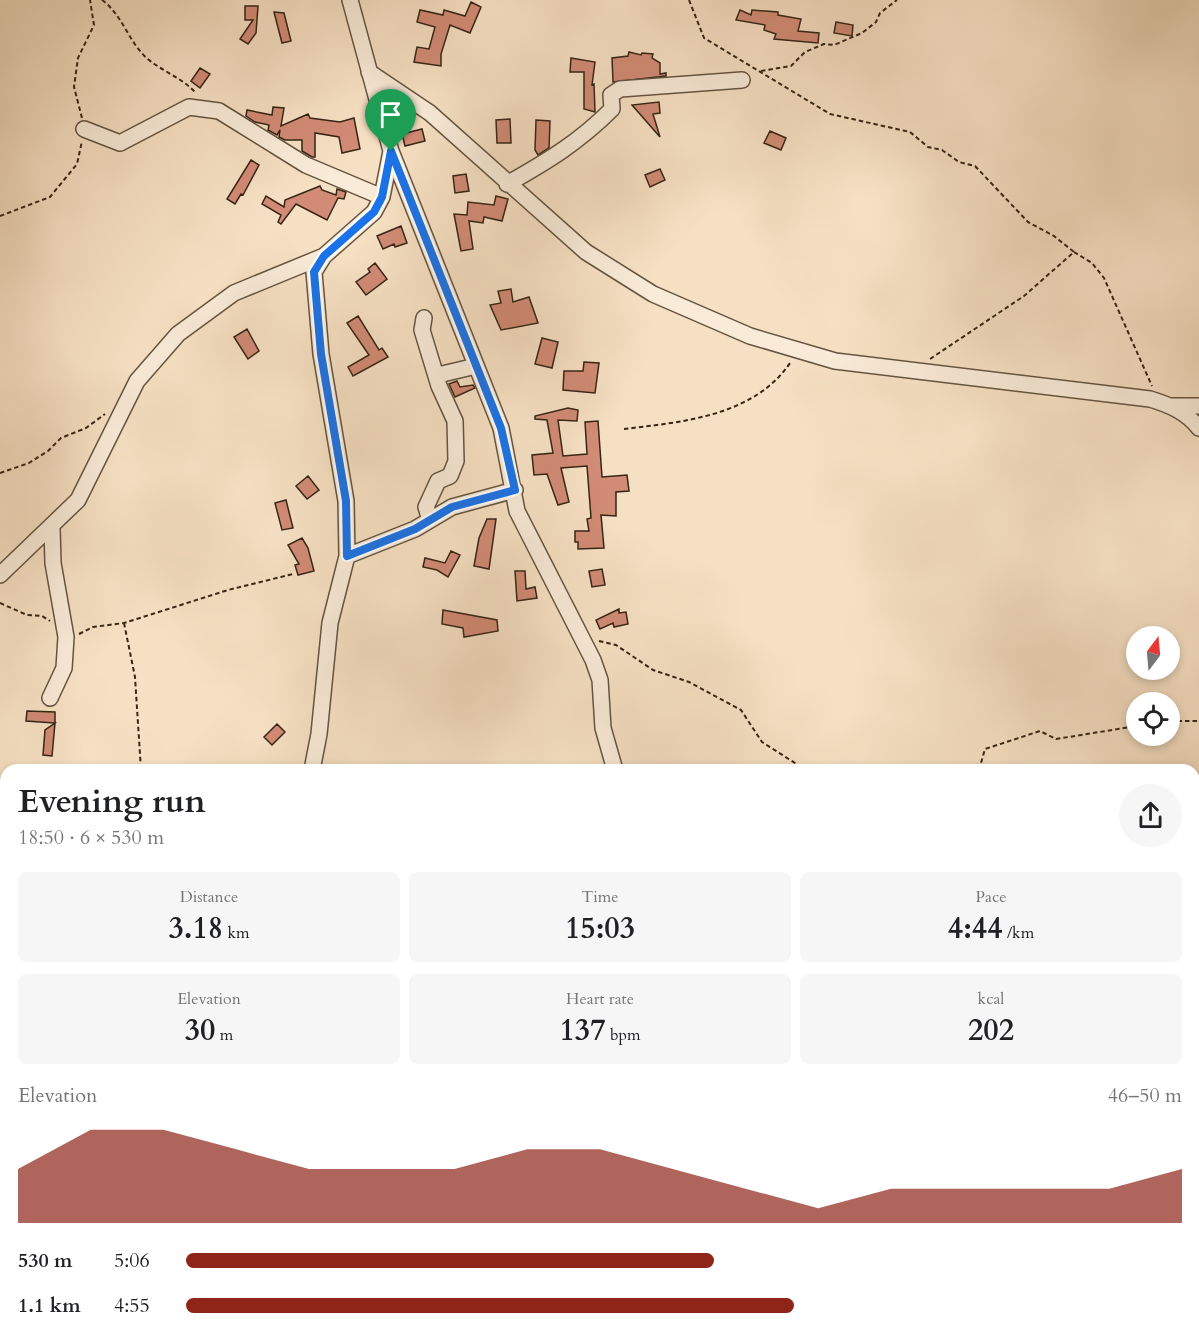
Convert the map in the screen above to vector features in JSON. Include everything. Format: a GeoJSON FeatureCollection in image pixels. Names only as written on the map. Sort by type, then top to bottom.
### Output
{"type":"FeatureCollection","features":[{"type":"Feature","properties":{"kind":"street"},"geometry":{"type":"LineString","coordinates":[[350,0],[391,151],[501,428],[515,490],[517,511],[582,638],[600,680],[603,728],[613,764]]}},
{"type":"Feature","properties":{"kind":"street"},"geometry":{"type":"LineString","coordinates":[[369,72],[430,113],[586,252],[652,294],[750,336],[835,361],[911,372],[1044,385],[1150,399],[1172,406],[1192,419],[1199,428]]}},
{"type":"Feature","properties":{"kind":"street"},"geometry":{"type":"LineString","coordinates":[[507,184],[555,158],[585,136],[612,109],[611,95],[620,89],[742,80]]}},
{"type":"Feature","properties":{"kind":"street"},"geometry":{"type":"LineString","coordinates":[[84,129],[120,143],[189,107],[219,111],[306,165],[382,197]]}},
{"type":"Feature","properties":{"kind":"street"},"geometry":{"type":"LineString","coordinates":[[0,575],[52,528],[78,500],[96,468],[122,408],[137,381],[154,359],[178,334],[234,293],[324,256],[363,224],[382,197],[391,151]]}},
{"type":"Feature","properties":{"kind":"street"},"geometry":{"type":"LineString","coordinates":[[314,764],[330,624],[347,556],[346,501],[316,317],[314,272],[324,256]]}},
{"type":"Feature","properties":{"kind":"street"},"geometry":{"type":"LineString","coordinates":[[424,318],[422,330],[438,375],[439,386],[455,421],[456,461],[450,476],[438,481],[426,507],[430,520]]}},
{"type":"Feature","properties":{"kind":"street"},"geometry":{"type":"LineString","coordinates":[[438,375],[476,366]]}},
{"type":"Feature","properties":{"kind":"street"},"geometry":{"type":"LineString","coordinates":[[1172,406],[1199,406]]}},
{"type":"Feature","properties":{"kind":"street"},"geometry":{"type":"LineString","coordinates":[[347,556],[415,529],[452,507],[515,490]]}},
{"type":"Feature","properties":{"kind":"street"},"geometry":{"type":"LineString","coordinates":[[50,698],[64,668],[66,637],[53,562],[52,528]]}},
{"type":"Feature","properties":{"kind":"path"},"geometry":{"type":"LineString","coordinates":[[0,216],[50,197],[78,164],[84,129],[80,103],[74,87],[78,58],[94,25],[90,0]]}},
{"type":"Feature","properties":{"kind":"path"},"geometry":{"type":"LineString","coordinates":[[102,0],[112,7],[148,60],[170,72],[197,95]]}},
{"type":"Feature","properties":{"kind":"path"},"geometry":{"type":"LineString","coordinates":[[689,0],[704,38],[830,114],[909,132],[928,147],[942,150],[959,162],[975,166],[1028,222],[1054,236],[1092,263],[1104,278],[1151,385],[1172,406]]}},
{"type":"Feature","properties":{"kind":"path"},"geometry":{"type":"LineString","coordinates":[[761,71],[791,66],[805,52],[824,44],[834,45],[862,33],[876,22],[880,13],[897,0]]}},
{"type":"Feature","properties":{"kind":"path"},"geometry":{"type":"LineString","coordinates":[[911,372],[1024,296],[1074,252]]}},
{"type":"Feature","properties":{"kind":"path"},"geometry":{"type":"LineString","coordinates":[[624,429],[678,423],[717,413],[746,402],[769,388],[780,378],[798,350]]}},
{"type":"Feature","properties":{"kind":"path"},"geometry":{"type":"LineString","coordinates":[[0,472],[28,463],[48,451],[61,438],[122,408]]}},
{"type":"Feature","properties":{"kind":"path"},"geometry":{"type":"LineString","coordinates":[[0,603],[27,615],[42,616],[56,624],[66,637],[86,633],[93,627],[124,623],[228,590],[292,574]]}},
{"type":"Feature","properties":{"kind":"path"},"geometry":{"type":"LineString","coordinates":[[124,623],[135,677],[141,764]]}},
{"type":"Feature","properties":{"kind":"path"},"geometry":{"type":"LineString","coordinates":[[582,638],[616,645],[653,670],[689,682],[741,710],[762,742],[797,764]]}},
{"type":"Feature","properties":{"kind":"path"},"geometry":{"type":"LineString","coordinates":[[1180,721],[1199,721]]}},
{"type":"Feature","properties":{"kind":"path"},"geometry":{"type":"LineString","coordinates":[[981,764],[985,749],[1040,731],[1056,739],[1126,728]]}},
{"type":"Feature","properties":{"kind":"building"},"geometry":{"type":"Polygon","coordinates":[[[471,2],[481,7],[470,33],[450,25],[441,54],[441,66],[414,62],[417,47],[429,49],[435,27],[417,22],[420,10],[443,15],[444,10],[465,16],[471,2]]]}},
{"type":"Feature","properties":{"kind":"building"},"geometry":{"type":"Polygon","coordinates":[[[245,6],[258,6],[256,33],[248,44],[240,39],[253,20],[245,20],[245,6]]]}},
{"type":"Feature","properties":{"kind":"building"},"geometry":{"type":"Polygon","coordinates":[[[740,10],[751,15],[752,10],[778,12],[778,15],[801,19],[798,31],[819,33],[818,43],[774,39],[776,34],[764,30],[765,25],[736,20],[740,10]]]}},
{"type":"Feature","properties":{"kind":"building"},"geometry":{"type":"Polygon","coordinates":[[[274,12],[284,13],[291,41],[282,43],[274,12]]]}},
{"type":"Feature","properties":{"kind":"building"},"geometry":{"type":"Polygon","coordinates":[[[836,22],[853,25],[852,36],[834,33],[836,22]]]}},
{"type":"Feature","properties":{"kind":"building"},"geometry":{"type":"Polygon","coordinates":[[[629,52],[641,55],[642,53],[653,54],[652,58],[660,63],[660,74],[666,73],[666,76],[613,82],[612,58],[628,56],[629,52]]]}},
{"type":"Feature","properties":{"kind":"building"},"geometry":{"type":"Polygon","coordinates":[[[571,58],[595,62],[592,85],[594,84],[595,112],[584,109],[584,72],[570,72],[571,58]]]}},
{"type":"Feature","properties":{"kind":"building"},"geometry":{"type":"Polygon","coordinates":[[[200,68],[210,74],[200,88],[191,81],[200,68]]]}},
{"type":"Feature","properties":{"kind":"building"},"geometry":{"type":"Polygon","coordinates":[[[659,102],[660,113],[653,114],[660,137],[632,105],[659,102]]]}},
{"type":"Feature","properties":{"kind":"building"},"geometry":{"type":"Polygon","coordinates":[[[273,107],[284,108],[281,126],[308,114],[310,118],[340,122],[354,118],[360,149],[342,153],[339,137],[315,133],[315,157],[312,157],[302,151],[302,140],[285,140],[279,137],[280,130],[277,135],[268,130],[269,125],[255,122],[246,116],[247,110],[272,115],[273,107]]]}},
{"type":"Feature","properties":{"kind":"building"},"geometry":{"type":"Polygon","coordinates":[[[510,119],[511,143],[497,143],[496,120],[510,119]]]}},
{"type":"Feature","properties":{"kind":"building"},"geometry":{"type":"Polygon","coordinates":[[[536,120],[550,121],[549,148],[538,155],[535,150],[536,120]]]}},
{"type":"Feature","properties":{"kind":"building"},"geometry":{"type":"Polygon","coordinates":[[[422,129],[425,141],[405,146],[402,134],[422,129]]]}},
{"type":"Feature","properties":{"kind":"building"},"geometry":{"type":"Polygon","coordinates":[[[770,131],[786,138],[781,150],[764,143],[770,131]]]}},
{"type":"Feature","properties":{"kind":"building"},"geometry":{"type":"Polygon","coordinates":[[[251,160],[259,165],[243,195],[241,194],[235,204],[227,199],[251,160]]]}},
{"type":"Feature","properties":{"kind":"building"},"geometry":{"type":"Polygon","coordinates":[[[660,169],[665,180],[650,187],[645,175],[660,169]]]}},
{"type":"Feature","properties":{"kind":"building"},"geometry":{"type":"Polygon","coordinates":[[[466,174],[469,191],[455,193],[453,176],[466,174]]]}},
{"type":"Feature","properties":{"kind":"building"},"geometry":{"type":"Polygon","coordinates":[[[320,186],[322,190],[336,195],[337,189],[346,192],[344,199],[338,198],[327,220],[296,204],[281,224],[278,222],[281,215],[262,204],[266,196],[284,207],[285,200],[320,186]]]}},
{"type":"Feature","properties":{"kind":"building"},"geometry":{"type":"Polygon","coordinates":[[[496,196],[508,199],[502,221],[484,217],[483,223],[469,221],[473,249],[461,251],[454,214],[467,215],[468,202],[494,205],[496,196]]]}},
{"type":"Feature","properties":{"kind":"building"},"geometry":{"type":"Polygon","coordinates":[[[401,226],[407,243],[395,247],[394,244],[383,249],[377,236],[401,226]]]}},
{"type":"Feature","properties":{"kind":"building"},"geometry":{"type":"Polygon","coordinates":[[[375,263],[387,279],[366,295],[356,282],[370,272],[368,269],[375,263]]]}},
{"type":"Feature","properties":{"kind":"building"},"geometry":{"type":"Polygon","coordinates":[[[511,289],[513,302],[529,297],[538,323],[501,330],[490,305],[501,303],[498,291],[511,289]]]}},
{"type":"Feature","properties":{"kind":"building"},"geometry":{"type":"Polygon","coordinates":[[[358,316],[379,350],[382,348],[388,357],[353,376],[348,367],[369,355],[347,323],[358,316]]]}},
{"type":"Feature","properties":{"kind":"building"},"geometry":{"type":"Polygon","coordinates":[[[247,329],[259,351],[248,359],[234,337],[247,329]]]}},
{"type":"Feature","properties":{"kind":"building"},"geometry":{"type":"Polygon","coordinates":[[[542,338],[558,342],[552,368],[535,364],[542,338]]]}},
{"type":"Feature","properties":{"kind":"building"},"geometry":{"type":"Polygon","coordinates":[[[584,362],[599,363],[595,393],[563,390],[564,371],[583,371],[584,362]]]}},
{"type":"Feature","properties":{"kind":"building"},"geometry":{"type":"Polygon","coordinates":[[[457,381],[460,387],[473,385],[475,388],[455,397],[449,384],[457,381]]]}},
{"type":"Feature","properties":{"kind":"building"},"geometry":{"type":"Polygon","coordinates":[[[568,408],[578,410],[577,421],[558,420],[563,456],[587,454],[585,422],[598,421],[602,477],[627,475],[629,491],[616,492],[616,516],[601,515],[604,548],[578,549],[578,542],[575,542],[575,531],[589,531],[587,519],[591,518],[587,466],[561,468],[569,502],[558,505],[547,474],[534,475],[532,455],[553,453],[547,420],[535,419],[535,416],[568,408]]]}},
{"type":"Feature","properties":{"kind":"building"},"geometry":{"type":"Polygon","coordinates":[[[308,476],[319,490],[307,499],[296,486],[308,476]]]}},
{"type":"Feature","properties":{"kind":"building"},"geometry":{"type":"Polygon","coordinates":[[[286,500],[293,528],[282,530],[275,503],[286,500]]]}},
{"type":"Feature","properties":{"kind":"building"},"geometry":{"type":"Polygon","coordinates":[[[487,519],[496,519],[489,569],[474,566],[479,538],[487,519]]]}},
{"type":"Feature","properties":{"kind":"building"},"geometry":{"type":"Polygon","coordinates":[[[302,538],[308,548],[314,571],[298,575],[295,565],[299,564],[288,545],[302,538]]]}},
{"type":"Feature","properties":{"kind":"building"},"geometry":{"type":"Polygon","coordinates":[[[451,551],[460,555],[448,577],[437,570],[423,567],[425,558],[445,563],[451,551]]]}},
{"type":"Feature","properties":{"kind":"building"},"geometry":{"type":"Polygon","coordinates":[[[602,569],[605,585],[592,587],[589,571],[602,569]]]}},
{"type":"Feature","properties":{"kind":"building"},"geometry":{"type":"Polygon","coordinates":[[[515,571],[525,571],[526,589],[535,587],[537,598],[517,601],[515,571]]]}},
{"type":"Feature","properties":{"kind":"building"},"geometry":{"type":"Polygon","coordinates":[[[619,609],[619,613],[626,612],[628,624],[614,627],[613,623],[600,629],[596,620],[619,609]]]}},
{"type":"Feature","properties":{"kind":"building"},"geometry":{"type":"Polygon","coordinates":[[[443,610],[497,620],[498,631],[464,637],[463,628],[442,624],[443,610]]]}},
{"type":"Feature","properties":{"kind":"building"},"geometry":{"type":"Polygon","coordinates":[[[27,711],[55,712],[55,723],[26,721],[27,711]]]}},
{"type":"Feature","properties":{"kind":"building"},"geometry":{"type":"Polygon","coordinates":[[[55,723],[52,756],[43,755],[45,730],[55,723]]]}},
{"type":"Feature","properties":{"kind":"building"},"geometry":{"type":"Polygon","coordinates":[[[277,724],[285,732],[272,745],[264,737],[277,724]]]}},
{"type":"Feature","properties":{"kind":"route"},"geometry":{"type":"LineString","coordinates":[[391,151],[501,428],[515,490],[452,507],[415,529],[347,556],[349,531],[346,501],[321,354],[316,317],[314,272],[324,256],[374,212],[382,197],[391,151]]}}]}
